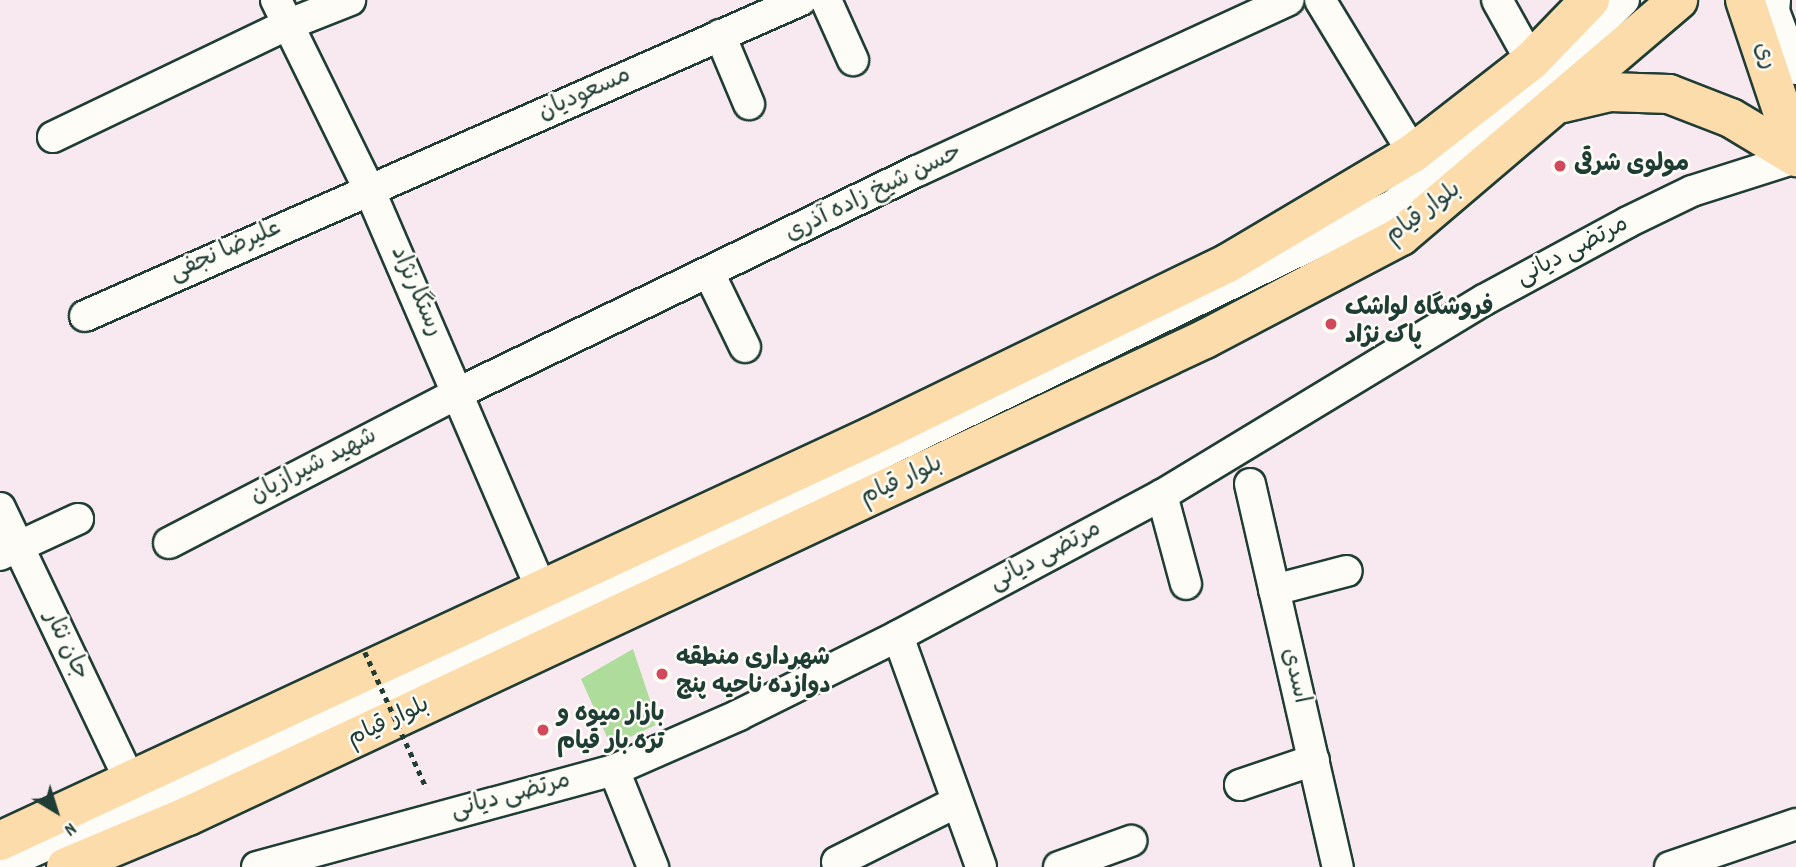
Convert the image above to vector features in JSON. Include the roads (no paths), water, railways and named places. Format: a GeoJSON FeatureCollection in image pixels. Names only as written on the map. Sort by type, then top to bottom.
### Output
{"type":"FeatureCollection","features":[{"type":"Feature","properties":{"kind":"main road"},"geometry":{"type":"LineString","coordinates":[[0,841],[131,783],[542,590],[1228,262],[1413,153],[1531,61],[1590,0]]}},
{"type":"Feature","properties":{"kind":"main road","name":"بلوار قیام"},"geometry":{"type":"LineString","coordinates":[[66,867],[188,816],[1205,340],[1401,236],[1678,0]]}},
{"type":"Feature","properties":{"kind":"main road","name":"ری"},"geometry":{"type":"LineString","coordinates":[[1745,0],[1796,156]]}},
{"type":"Feature","properties":{"kind":"main road"},"geometry":{"type":"LineString","coordinates":[[1531,61],[1556,76],[1561,90],[1558,104],[1610,92],[1669,94],[1731,118],[1796,156]]}},
{"type":"Feature","properties":{"kind":"street"},"geometry":{"type":"LineString","coordinates":[[53,137],[281,13],[350,0]]}},
{"type":"Feature","properties":{"kind":"street"},"geometry":{"type":"LineString","coordinates":[[826,0],[853,60]]}},
{"type":"Feature","properties":{"kind":"street","name":"حسن شیخ زاده آذری"},"geometry":{"type":"LineString","coordinates":[[460,392],[710,275],[917,171],[1289,0]]}},
{"type":"Feature","properties":{"kind":"street"},"geometry":{"type":"LineString","coordinates":[[1320,0],[1413,153]]}},
{"type":"Feature","properties":{"kind":"street"},"geometry":{"type":"LineString","coordinates":[[1497,0],[1531,61]]}},
{"type":"Feature","properties":{"kind":"street"},"geometry":{"type":"LineString","coordinates":[[0,866],[358,707],[1392,206],[1520,104],[1624,0]]}},
{"type":"Feature","properties":{"kind":"street"},"geometry":{"type":"LineString","coordinates":[[1775,0],[1774,11],[1796,69]]}},
{"type":"Feature","properties":{"kind":"street","name":"مسعودیان"},"geometry":{"type":"LineString","coordinates":[[369,189],[793,1]]}},
{"type":"Feature","properties":{"kind":"street","name":"رستگارنژاد"},"geometry":{"type":"LineString","coordinates":[[281,13],[369,189],[460,392],[542,590]]}},
{"type":"Feature","properties":{"kind":"street"},"geometry":{"type":"LineString","coordinates":[[720,35],[749,104]]}},
{"type":"Feature","properties":{"kind":"street","name":"مرتضی دیانی"},"geometry":{"type":"LineString","coordinates":[[257,867],[614,770],[739,715],[898,636],[1162,495],[1484,300],[1628,222],[1692,191],[1796,156]]}},
{"type":"Feature","properties":{"kind":"street","name":"علیرضا نجفی"},"geometry":{"type":"LineString","coordinates":[[85,316],[369,189]]}},
{"type":"Feature","properties":{"kind":"street"},"geometry":{"type":"LineString","coordinates":[[710,275],[745,347]]}},
{"type":"Feature","properties":{"kind":"street","name":"شهید شیرازیان"},"geometry":{"type":"LineString","coordinates":[[169,542],[460,392]]}},
{"type":"Feature","properties":{"kind":"street","name":"اسدی"},"geometry":{"type":"LineString","coordinates":[[1250,484],[1338,867]]}},
{"type":"Feature","properties":{"kind":"street"},"geometry":{"type":"LineString","coordinates":[[1162,495],[1185,584]]}},
{"type":"Feature","properties":{"kind":"street","name":"جان نثار"},"geometry":{"type":"LineString","coordinates":[[0,508],[9,551],[131,783]]}},
{"type":"Feature","properties":{"kind":"street"},"geometry":{"type":"LineString","coordinates":[[9,551],[78,519]]}},
{"type":"Feature","properties":{"kind":"street"},"geometry":{"type":"LineString","coordinates":[[1274,590],[1347,570]]}},
{"type":"Feature","properties":{"kind":"street"},"geometry":{"type":"LineString","coordinates":[[898,636],[981,867]]}},
{"type":"Feature","properties":{"kind":"street"},"geometry":{"type":"LineString","coordinates":[[1240,785],[1314,760]]}},
{"type":"Feature","properties":{"kind":"street"},"geometry":{"type":"LineString","coordinates":[[614,770],[653,867]]}},
{"type":"Feature","properties":{"kind":"street"},"geometry":{"type":"LineString","coordinates":[[837,862],[957,802]]}},
{"type":"Feature","properties":{"kind":"street"},"geometry":{"type":"LineString","coordinates":[[1670,867],[1796,824]]}},
{"type":"Feature","properties":{"kind":"street"},"geometry":{"type":"LineString","coordinates":[[1059,867],[1131,841]]}},
{"type":"Feature","properties":{"kind":"place","name":"مولوی شرقی"},"geometry":{"type":"Point","coordinates":[1560,166]}},
{"type":"Feature","properties":{"kind":"place","name":"فروشگاه لواشک پاک نژاد"},"geometry":{"type":"Point","coordinates":[1331,324]}},
{"type":"Feature","properties":{"kind":"place","name":"شهرداری منطقه دوازده ناحیه پنج"},"geometry":{"type":"Point","coordinates":[662,674]}},
{"type":"Feature","properties":{"kind":"place","name":"بازار میوه و تره بار قیام"},"geometry":{"type":"Point","coordinates":[543,730]}}]}
